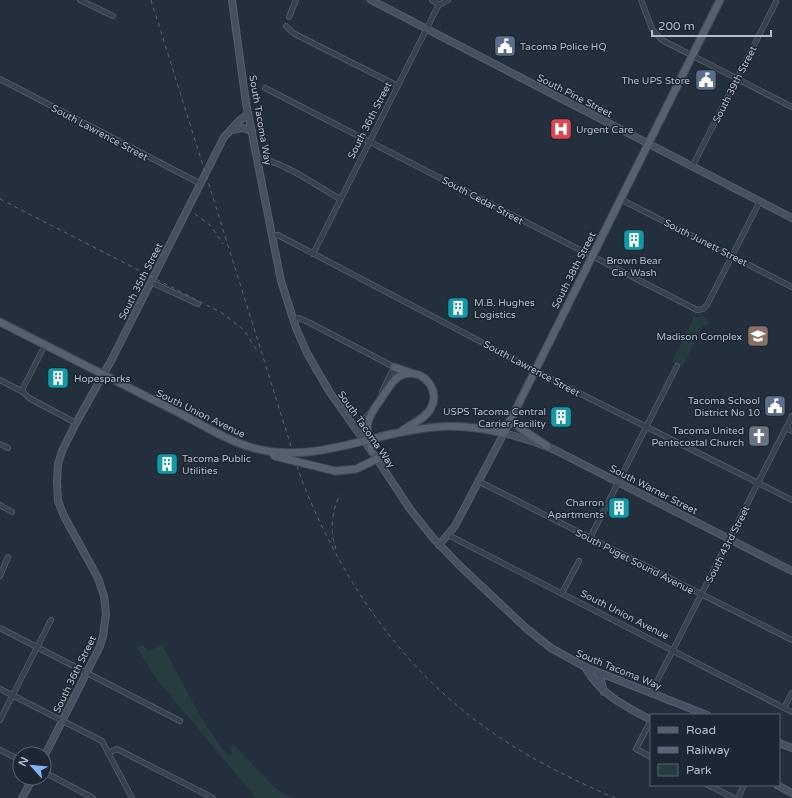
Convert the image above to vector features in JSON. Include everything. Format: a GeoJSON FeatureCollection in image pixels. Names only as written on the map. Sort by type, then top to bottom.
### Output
{"type":"FeatureCollection","features":[{"type":"Feature","properties":{"kind":"main road","name":"South Tacoma Way"},"geometry":{"type":"LineString","coordinates":[[232,0],[248,114],[281,281],[292,320],[318,374],[375,455],[411,511],[439,545],[527,629],[551,648],[585,667],[704,714]]}},
{"type":"Feature","properties":{"kind":"main road","name":"South Pine Street"},"geometry":{"type":"LineString","coordinates":[[371,0],[792,218]]}},
{"type":"Feature","properties":{"kind":"main road","name":"South 38th Street"},"geometry":{"type":"LineString","coordinates":[[439,545],[455,526],[504,433],[534,370],[720,0]]}},
{"type":"Feature","properties":{"kind":"main road","name":"South 35th Street"},"geometry":{"type":"LineString","coordinates":[[58,464],[62,451],[76,423],[151,282],[224,138],[240,120],[248,114]]}},
{"type":"Feature","properties":{"kind":"main road"},"geometry":{"type":"LineString","coordinates":[[231,130],[243,128],[252,131]]}},
{"type":"Feature","properties":{"kind":"main road","name":"South Union Avenue"},"geometry":{"type":"LineString","coordinates":[[0,322],[232,440],[255,449],[289,454],[306,453],[396,434],[448,425],[478,427],[504,433]]}},
{"type":"Feature","properties":{"kind":"main road"},"geometry":{"type":"LineString","coordinates":[[394,367],[421,376],[430,383],[434,399],[427,414],[396,434]]}},
{"type":"Feature","properties":{"kind":"main road"},"geometry":{"type":"LineString","coordinates":[[255,449],[294,462],[335,471],[356,469],[375,455],[366,431],[367,424],[374,409],[397,378],[411,373]]}},
{"type":"Feature","properties":{"kind":"main road"},"geometry":{"type":"LineString","coordinates":[[510,421],[547,446]]}},
{"type":"Feature","properties":{"kind":"main road","name":"South Warner Street"},"geometry":{"type":"LineString","coordinates":[[504,433],[547,446],[792,571]]}},
{"type":"Feature","properties":{"kind":"main road","name":"South 36th Street"},"geometry":{"type":"LineString","coordinates":[[49,746],[87,673],[103,636],[106,607],[98,578],[64,516],[58,500],[58,464]]}},
{"type":"Feature","properties":{"kind":"main road"},"geometry":{"type":"LineString","coordinates":[[585,667],[592,680],[604,692],[618,703],[650,719]]}},
{"type":"Feature","properties":{"kind":"main road"},"geometry":{"type":"LineString","coordinates":[[599,673],[604,692]]}},
{"type":"Feature","properties":{"kind":"main road"},"geometry":{"type":"LineString","coordinates":[[780,743],[792,748]]}},
{"type":"Feature","properties":{"kind":"main road"},"geometry":{"type":"LineString","coordinates":[[22,798],[29,786]]}},
{"type":"Feature","properties":{"kind":"main road"},"geometry":{"type":"LineString","coordinates":[[779,786],[792,793]]}},
{"type":"Feature","properties":{"kind":"street"},"geometry":{"type":"LineString","coordinates":[[80,0],[113,16]]}},
{"type":"Feature","properties":{"kind":"street"},"geometry":{"type":"LineString","coordinates":[[289,17],[296,0]]}},
{"type":"Feature","properties":{"kind":"street"},"geometry":{"type":"LineString","coordinates":[[432,0],[440,5]]}},
{"type":"Feature","properties":{"kind":"street","name":"South 36th Street"},"geometry":{"type":"LineString","coordinates":[[313,254],[427,29],[440,5],[448,0]]}},
{"type":"Feature","properties":{"kind":"street"},"geometry":{"type":"LineString","coordinates":[[641,0],[655,34],[664,42],[792,107]]}},
{"type":"Feature","properties":{"kind":"street","name":"South 39th Street"},"geometry":{"type":"LineString","coordinates":[[692,167],[776,2]]}},
{"type":"Feature","properties":{"kind":"street"},"geometry":{"type":"LineString","coordinates":[[286,26],[293,33],[398,86]]}},
{"type":"Feature","properties":{"kind":"street","name":"South Lawrence Street"},"geometry":{"type":"LineString","coordinates":[[0,79],[201,184]]}},
{"type":"Feature","properties":{"kind":"street","name":"South Cedar Street"},"geometry":{"type":"LineString","coordinates":[[265,88],[690,307],[702,310],[707,304],[733,256]]}},
{"type":"Feature","properties":{"kind":"street"},"geometry":{"type":"LineString","coordinates":[[257,158],[264,159],[281,166],[340,200]]}},
{"type":"Feature","properties":{"kind":"street","name":"South Junett Street"},"geometry":{"type":"LineString","coordinates":[[620,199],[792,287]]}},
{"type":"Feature","properties":{"kind":"street"},"geometry":{"type":"LineString","coordinates":[[733,256],[760,202]]}},
{"type":"Feature","properties":{"kind":"street","name":"South Lawrence Street"},"geometry":{"type":"LineString","coordinates":[[272,236],[278,235],[534,370],[792,500]]}},
{"type":"Feature","properties":{"kind":"street"},"geometry":{"type":"LineString","coordinates":[[151,282],[198,304]]}},
{"type":"Feature","properties":{"kind":"street"},"geometry":{"type":"LineString","coordinates":[[292,320],[299,318],[394,367],[374,409],[355,428]]}},
{"type":"Feature","properties":{"kind":"street"},"geometry":{"type":"LineString","coordinates":[[23,392],[23,388],[45,345]]}},
{"type":"Feature","properties":{"kind":"street"},"geometry":{"type":"LineString","coordinates":[[590,538],[677,366]]}},
{"type":"Feature","properties":{"kind":"street"},"geometry":{"type":"LineString","coordinates":[[0,380],[23,392],[29,398],[76,423]]}},
{"type":"Feature","properties":{"kind":"street","name":"South 43rd Street"},"geometry":{"type":"LineString","coordinates":[[651,693],[792,416]]}},
{"type":"Feature","properties":{"kind":"street"},"geometry":{"type":"LineString","coordinates":[[786,428],[792,431]]}},
{"type":"Feature","properties":{"kind":"street"},"geometry":{"type":"LineString","coordinates":[[0,444],[8,448]]}},
{"type":"Feature","properties":{"kind":"street","name":"South Puget Sound Avenue"},"geometry":{"type":"LineString","coordinates":[[478,481],[792,640]]}},
{"type":"Feature","properties":{"kind":"street"},"geometry":{"type":"LineString","coordinates":[[0,505],[12,512]]}},
{"type":"Feature","properties":{"kind":"street","name":"South Union Avenue"},"geometry":{"type":"LineString","coordinates":[[448,535],[792,712]]}},
{"type":"Feature","properties":{"kind":"street"},"geometry":{"type":"LineString","coordinates":[[0,576],[2,567],[8,556]]}},
{"type":"Feature","properties":{"kind":"street"},"geometry":{"type":"LineString","coordinates":[[562,593],[579,561]]}},
{"type":"Feature","properties":{"kind":"street"},"geometry":{"type":"LineString","coordinates":[[0,720],[51,620]]}},
{"type":"Feature","properties":{"kind":"street"},"geometry":{"type":"LineString","coordinates":[[0,628],[180,721]]}},
{"type":"Feature","properties":{"kind":"street"},"geometry":{"type":"LineString","coordinates":[[0,689],[102,741],[132,798]]}},
{"type":"Feature","properties":{"kind":"street"},"geometry":{"type":"LineString","coordinates":[[784,708],[792,693]]}},
{"type":"Feature","properties":{"kind":"street"},"geometry":{"type":"LineString","coordinates":[[650,722],[636,749],[650,756]]}},
{"type":"Feature","properties":{"kind":"street"},"geometry":{"type":"LineString","coordinates":[[108,753],[117,749],[213,798]]}},
{"type":"Feature","properties":{"kind":"street"},"geometry":{"type":"LineString","coordinates":[[0,750],[12,756]]}},
{"type":"Feature","properties":{"kind":"street"},"geometry":{"type":"LineString","coordinates":[[52,776],[93,798]]}},
{"type":"Feature","properties":{"kind":"street"},"geometry":{"type":"LineString","coordinates":[[710,786],[734,798]]}},
{"type":"Feature","properties":{"kind":"street"},"geometry":{"type":"LineString","coordinates":[[738,798],[744,786]]}},
{"type":"Feature","properties":{"kind":"green space"},"geometry":{"type":"Polygon","coordinates":[[[694,317],[704,317],[710,324],[703,326],[682,367],[672,362],[694,317]]]}},
{"type":"Feature","properties":{"kind":"green space"},"geometry":{"type":"Polygon","coordinates":[[[162,644],[201,718],[224,751],[229,755],[231,754],[231,747],[233,744],[276,789],[293,798],[256,798],[155,677],[137,648],[143,645],[149,651],[162,644]]]}},
{"type":"Feature","properties":{"kind":"railway"},"geometry":{"type":"LineString","coordinates":[[151,0],[301,478],[318,519],[360,595],[385,630],[412,663],[443,693],[476,721],[513,746],[563,774],[615,798]]}},
{"type":"Feature","properties":{"kind":"railway"},"geometry":{"type":"LineString","coordinates":[[0,199],[222,313],[244,330],[256,349]]}},
{"type":"Feature","properties":{"kind":"railway"},"geometry":{"type":"LineString","coordinates":[[195,214],[211,226],[223,244]]}},
{"type":"Feature","properties":{"kind":"railway"},"geometry":{"type":"LineString","coordinates":[[336,549],[332,521],[340,494]]}},
{"type":"Feature","properties":{"kind":"place","name":"Tacoma Police HQ"},"geometry":{"type":"Point","coordinates":[505,46]}},
{"type":"Feature","properties":{"kind":"place","name":"The UPS Store"},"geometry":{"type":"Point","coordinates":[706,80]}},
{"type":"Feature","properties":{"kind":"place","name":"Urgent Care"},"geometry":{"type":"Point","coordinates":[561,129]}},
{"type":"Feature","properties":{"kind":"place","name":"Brown Bear Car Wash"},"geometry":{"type":"Point","coordinates":[634,240]}},
{"type":"Feature","properties":{"kind":"place","name":"M.B. Hughes Logistics"},"geometry":{"type":"Point","coordinates":[458,308]}},
{"type":"Feature","properties":{"kind":"place","name":"Madison Complex"},"geometry":{"type":"Point","coordinates":[758,336]}},
{"type":"Feature","properties":{"kind":"place","name":"Hopesparks"},"geometry":{"type":"Point","coordinates":[58,378]}},
{"type":"Feature","properties":{"kind":"place","name":"Tacoma School District No 10"},"geometry":{"type":"Point","coordinates":[775,406]}},
{"type":"Feature","properties":{"kind":"place","name":"USPS Tacoma Central Carrier Facility"},"geometry":{"type":"Point","coordinates":[561,417]}},
{"type":"Feature","properties":{"kind":"place","name":"Tacoma United Pentecostal Church"},"geometry":{"type":"Point","coordinates":[759,436]}},
{"type":"Feature","properties":{"kind":"place","name":"Tacoma Public Utilities"},"geometry":{"type":"Point","coordinates":[167,464]}},
{"type":"Feature","properties":{"kind":"place","name":"Charron Apartments"},"geometry":{"type":"Point","coordinates":[619,508]}}]}
